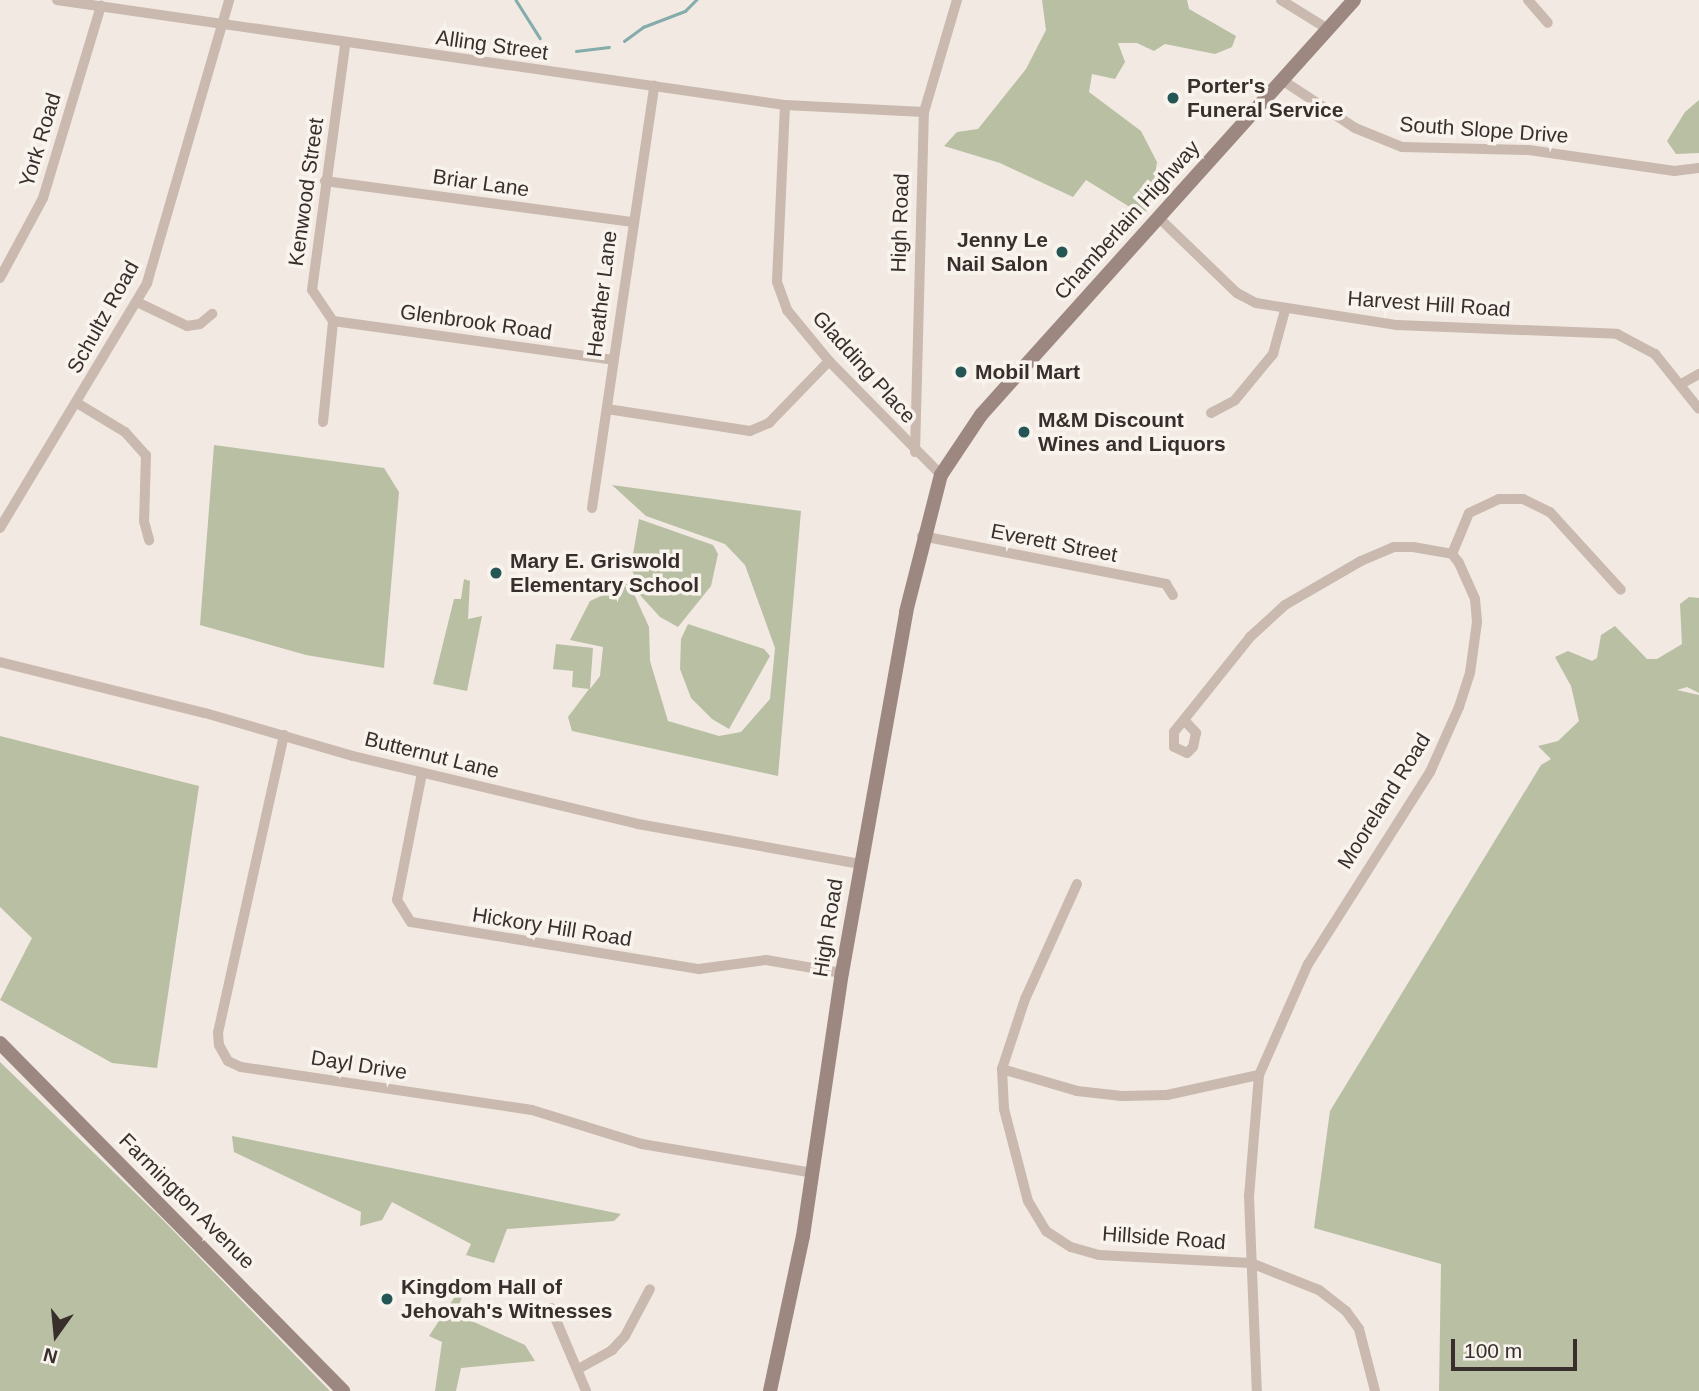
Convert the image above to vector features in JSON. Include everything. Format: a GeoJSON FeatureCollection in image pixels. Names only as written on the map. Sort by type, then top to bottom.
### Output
{"type":"FeatureCollection","features":[{"type":"Feature","properties":{"kind":"main road","name":"Chamberlain Highway"},"geometry":{"type":"LineString","coordinates":[[941,475],[981,415],[1354,0]]}},
{"type":"Feature","properties":{"kind":"main road","name":"High Road"},"geometry":{"type":"LineString","coordinates":[[770,1391],[786,1331],[813,1173],[860,864],[922,536],[941,475]]}},
{"type":"Feature","properties":{"kind":"main road","name":"Farmington Avenue"},"geometry":{"type":"LineString","coordinates":[[0,1043],[343,1391]]}},
{"type":"Feature","properties":{"kind":"street","name":"Alling Street"},"geometry":{"type":"LineString","coordinates":[[57,0],[345,45],[785,105],[924,112]]}},
{"type":"Feature","properties":{"kind":"street","name":"Schultz Road"},"geometry":{"type":"LineString","coordinates":[[0,528],[137,302],[155,263],[229,0]]}},
{"type":"Feature","properties":{"kind":"street","name":"High Road"},"geometry":{"type":"LineString","coordinates":[[915,452],[924,112],[957,0]]}},
{"type":"Feature","properties":{"kind":"street"},"geometry":{"type":"LineString","coordinates":[[1282,0],[1328,29]]}},
{"type":"Feature","properties":{"kind":"street"},"geometry":{"type":"LineString","coordinates":[[1528,0],[1548,23]]}},
{"type":"Feature","properties":{"kind":"street","name":"York Road"},"geometry":{"type":"LineString","coordinates":[[0,278],[43,198],[101,6]]}},
{"type":"Feature","properties":{"kind":"street","name":"Kenwood Street"},"geometry":{"type":"LineString","coordinates":[[333,321],[312,290],[345,45]]}},
{"type":"Feature","properties":{"kind":"street","name":"South Slope Drive"},"geometry":{"type":"LineString","coordinates":[[1282,80],[1355,128],[1402,147],[1530,150],[1674,171],[1699,168]]}},
{"type":"Feature","properties":{"kind":"street","name":"Heather Lane"},"geometry":{"type":"LineString","coordinates":[[592,508],[631,222],[654,86]]}},
{"type":"Feature","properties":{"kind":"street","name":"Gladding Place"},"geometry":{"type":"LineString","coordinates":[[785,105],[777,282],[788,310],[829,361],[915,452],[941,475]]}},
{"type":"Feature","properties":{"kind":"street","name":"Briar Lane"},"geometry":{"type":"LineString","coordinates":[[326,181],[631,222]]}},
{"type":"Feature","properties":{"kind":"street","name":"Harvest Hill Road"},"geometry":{"type":"LineString","coordinates":[[1158,217],[1237,293],[1285,310],[1397,325],[1617,334],[1655,354],[1699,410]]}},
{"type":"Feature","properties":{"kind":"street"},"geometry":{"type":"LineString","coordinates":[[137,302],[187,326],[200,324],[212,314]]}},
{"type":"Feature","properties":{"kind":"street"},"geometry":{"type":"LineString","coordinates":[[1212,413],[1235,400],[1273,354],[1285,310]]}},
{"type":"Feature","properties":{"kind":"street"},"geometry":{"type":"LineString","coordinates":[[323,422],[333,321]]}},
{"type":"Feature","properties":{"kind":"street","name":"Glenbrook Road"},"geometry":{"type":"LineString","coordinates":[[333,321],[613,360]]}},
{"type":"Feature","properties":{"kind":"street"},"geometry":{"type":"LineString","coordinates":[[607,410],[750,431],[769,423],[829,361]]}},
{"type":"Feature","properties":{"kind":"street"},"geometry":{"type":"LineString","coordinates":[[1681,384],[1699,374]]}},
{"type":"Feature","properties":{"kind":"street"},"geometry":{"type":"LineString","coordinates":[[76,403],[125,432],[146,455],[144,521],[149,540]]}},
{"type":"Feature","properties":{"kind":"street"},"geometry":{"type":"LineString","coordinates":[[1184,720],[1250,638],[1286,605],[1394,547],[1452,554],[1469,513],[1490,501],[1523,499],[1550,512],[1621,590]]}},
{"type":"Feature","properties":{"kind":"street","name":"Everett Street"},"geometry":{"type":"LineString","coordinates":[[922,536],[1166,584],[1174,595]]}},
{"type":"Feature","properties":{"kind":"street","name":"Mooreland Road"},"geometry":{"type":"LineString","coordinates":[[1257,1391],[1249,1196],[1259,1075],[1308,964],[1430,772],[1459,707],[1470,673],[1477,622],[1475,599],[1452,554]]}},
{"type":"Feature","properties":{"kind":"street","name":"Butternut Lane"},"geometry":{"type":"LineString","coordinates":[[0,662],[422,773],[639,824],[860,864]]}},
{"type":"Feature","properties":{"kind":"street","name":"Dayl Drive"},"geometry":{"type":"LineString","coordinates":[[284,736],[218,1032],[219,1045],[228,1061],[241,1067],[532,1110],[642,1144],[813,1173]]}},
{"type":"Feature","properties":{"kind":"street","name":"Hickory Hill Road"},"geometry":{"type":"LineString","coordinates":[[422,773],[397,900],[411,922],[699,969],[766,960],[842,973]]}},
{"type":"Feature","properties":{"kind":"street","name":"Hillside Road"},"geometry":{"type":"LineString","coordinates":[[1077,884],[1025,999],[1002,1069],[1000,1086],[1028,1200],[1046,1231],[1071,1247],[1099,1255],[1251,1263],[1319,1290],[1346,1311],[1368,1347],[1376,1391]]}},
{"type":"Feature","properties":{"kind":"street"},"geometry":{"type":"LineString","coordinates":[[1002,1069],[1077,1091],[1122,1096],[1167,1095],[1259,1075]]}},
{"type":"Feature","properties":{"kind":"street"},"geometry":{"type":"LineString","coordinates":[[580,1368],[612,1350],[625,1336],[650,1289]]}},
{"type":"Feature","properties":{"kind":"street"},"geometry":{"type":"LineString","coordinates":[[551,1308],[554,1322],[580,1368],[586,1391]]}},
{"type":"Feature","properties":{"kind":"green space"},"geometry":{"type":"Polygon","coordinates":[[[1042,0],[1187,0],[1189,9],[1236,36],[1232,47],[1215,54],[1165,44],[1154,51],[1137,43],[1118,43],[1125,62],[1115,79],[1092,74],[1089,92],[1141,131],[1157,162],[1149,211],[1138,212],[1086,180],[1073,197],[1000,163],[944,146],[957,132],[978,129],[1026,69],[1046,30],[1042,0]]]}},
{"type":"Feature","properties":{"kind":"green space"},"geometry":{"type":"Polygon","coordinates":[[[1699,100],[1699,153],[1676,154],[1667,141],[1685,112],[1699,100]]]}},
{"type":"Feature","properties":{"kind":"green space"},"geometry":{"type":"Polygon","coordinates":[[[214,445],[384,468],[399,492],[384,668],[306,655],[200,625],[214,445]]]}},
{"type":"Feature","properties":{"kind":"green space"},"geometry":{"type":"Polygon","coordinates":[[[612,485],[801,511],[778,776],[572,731],[568,717],[589,689],[572,687],[573,671],[553,669],[556,644],[593,648],[590,689],[600,676],[603,647],[570,640],[590,601],[629,583],[649,627],[650,661],[668,721],[719,736],[741,732],[770,699],[775,648],[745,565],[725,544],[646,516],[612,485]]]}},
{"type":"Feature","properties":{"kind":"green space"},"geometry":{"type":"Polygon","coordinates":[[[639,519],[713,545],[718,554],[711,586],[678,627],[660,617],[640,595],[631,566],[639,519]]]}},
{"type":"Feature","properties":{"kind":"green space"},"geometry":{"type":"Polygon","coordinates":[[[464,579],[470,581],[468,619],[482,616],[467,691],[433,684],[454,599],[461,599],[464,579]]]}},
{"type":"Feature","properties":{"kind":"green space"},"geometry":{"type":"Polygon","coordinates":[[[1689,597],[1699,598],[1699,693],[1687,687],[1677,690],[1699,695],[1699,1391],[1439,1391],[1441,1264],[1314,1228],[1330,1111],[1541,765],[1551,759],[1538,746],[1558,741],[1579,721],[1571,686],[1555,657],[1568,651],[1592,661],[1597,658],[1601,635],[1615,626],[1647,659],[1657,659],[1682,644],[1680,604],[1689,597]]]}},
{"type":"Feature","properties":{"kind":"green space"},"geometry":{"type":"Polygon","coordinates":[[[688,624],[764,649],[770,656],[729,729],[712,719],[691,698],[680,669],[681,639],[688,624]]]}},
{"type":"Feature","properties":{"kind":"green space"},"geometry":{"type":"Polygon","coordinates":[[[0,736],[199,786],[157,1068],[112,1063],[0,1000],[32,938],[0,907],[0,736]]]}},
{"type":"Feature","properties":{"kind":"green space"},"geometry":{"type":"Polygon","coordinates":[[[0,1062],[159,1216],[330,1391],[0,1391],[0,1062]]]}},
{"type":"Feature","properties":{"kind":"green space"},"geometry":{"type":"Polygon","coordinates":[[[232,1136],[621,1214],[614,1221],[507,1229],[494,1263],[466,1255],[471,1244],[392,1202],[382,1220],[360,1226],[361,1212],[234,1152],[232,1136]]]}},
{"type":"Feature","properties":{"kind":"green space"},"geometry":{"type":"Polygon","coordinates":[[[464,1291],[456,1314],[525,1345],[535,1361],[461,1368],[456,1391],[435,1391],[442,1342],[429,1336],[454,1298],[464,1291]]]}},
{"type":"Feature","properties":{"kind":"waterway"},"geometry":{"type":"LineString","coordinates":[[516,0],[540,38]]}},
{"type":"Feature","properties":{"kind":"waterway"},"geometry":{"type":"LineString","coordinates":[[624,41],[643,27],[685,11],[696,0]]}},
{"type":"Feature","properties":{"kind":"waterway"},"geometry":{"type":"LineString","coordinates":[[576,51],[609,47]]}},
{"type":"Feature","properties":{"kind":"place","name":"Porter's Funeral Service"},"geometry":{"type":"Point","coordinates":[1173,98]}},
{"type":"Feature","properties":{"kind":"place","name":"Jenny Le Nail Salon"},"geometry":{"type":"Point","coordinates":[1062,252]}},
{"type":"Feature","properties":{"kind":"place","name":"Mobil Mart"},"geometry":{"type":"Point","coordinates":[961,372]}},
{"type":"Feature","properties":{"kind":"place","name":"M&M Discount Wines and Liquors"},"geometry":{"type":"Point","coordinates":[1024,432]}},
{"type":"Feature","properties":{"kind":"place","name":"Mary E. Griswold Elementary School"},"geometry":{"type":"Point","coordinates":[496,573]}},
{"type":"Feature","properties":{"kind":"place","name":"Kingdom Hall of Jehovah's Witnesses"},"geometry":{"type":"Point","coordinates":[387,1299]}}]}
